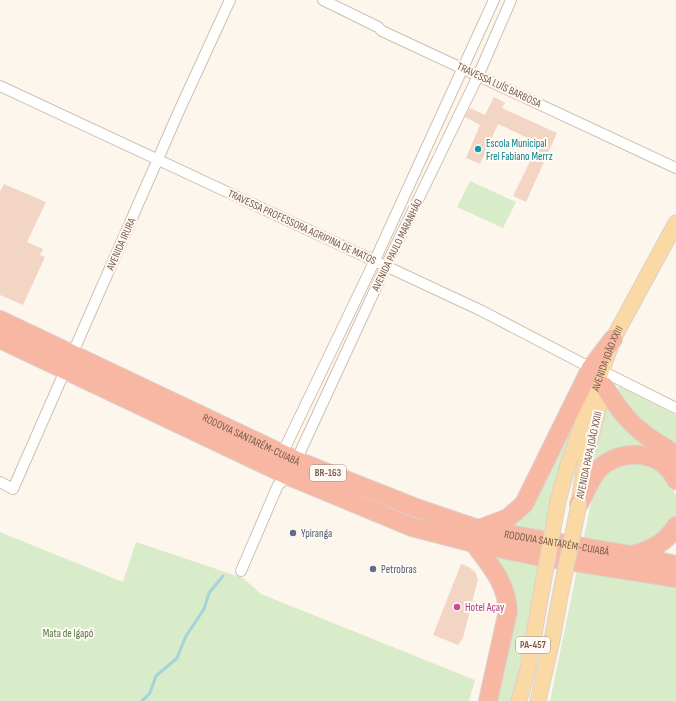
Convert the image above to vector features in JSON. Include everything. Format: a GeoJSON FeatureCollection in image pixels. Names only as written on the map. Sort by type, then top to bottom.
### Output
{"type":"FeatureCollection","features":[{"type":"Feature","properties":{"kind":"highway","name":"RODOVIA SANTARÉM-CUIABÁ"},"geometry":{"type":"LineString","coordinates":[[0,320],[73,354],[284,469]]}},
{"type":"Feature","properties":{"kind":"highway","name":"RODOVIA SANTARÉM-CUIABÁ"},"geometry":{"type":"LineString","coordinates":[[0,339],[284,469],[418,509],[476,536],[537,556],[676,578]]}},
{"type":"Feature","properties":{"kind":"highway"},"geometry":{"type":"LineString","coordinates":[[488,701],[506,624],[508,611],[507,596],[476,536],[508,518],[524,504],[601,375],[613,339]]}},
{"type":"Feature","properties":{"kind":"highway"},"geometry":{"type":"LineString","coordinates":[[601,375],[621,412],[642,433],[676,455]]}},
{"type":"Feature","properties":{"kind":"highway"},"geometry":{"type":"LineString","coordinates":[[578,504],[598,470],[608,462],[619,457],[633,454],[648,456],[658,460],[668,468],[676,480]]}},
{"type":"Feature","properties":{"kind":"highway","name":"BR-163"},"geometry":{"type":"LineString","coordinates":[[630,555],[646,552],[656,546],[667,538],[676,526]]}},
{"type":"Feature","properties":{"kind":"highway","name":"RODOVIA SANTARÉM-CUIABÁ"},"geometry":{"type":"LineString","coordinates":[[476,536],[630,555],[676,565]]}},
{"type":"Feature","properties":{"kind":"main road","name":"AVENIDA JOÃO XXIII"},"geometry":{"type":"LineString","coordinates":[[613,339],[656,257],[676,223]]}},
{"type":"Feature","properties":{"kind":"main road","name":"AVENIDA PAPA JOÃO XXIII"},"geometry":{"type":"LineString","coordinates":[[578,504],[601,375],[639,292]]}},
{"type":"Feature","properties":{"kind":"main road","name":"AVENIDA JOÃO XXIII"},"geometry":{"type":"LineString","coordinates":[[519,701],[528,668],[558,501],[570,458],[601,375]]}},
{"type":"Feature","properties":{"kind":"main road","name":"PA-457"},"geometry":{"type":"LineString","coordinates":[[538,701],[552,640],[578,504]]}},
{"type":"Feature","properties":{"kind":"street","name":"AVENIDA IRURA"},"geometry":{"type":"LineString","coordinates":[[0,482],[14,488],[230,0]]}},
{"type":"Feature","properties":{"kind":"street","name":"TRAVESSA LUÍS BARBOSA"},"geometry":{"type":"LineString","coordinates":[[323,0],[378,27],[382,31],[676,168]]}},
{"type":"Feature","properties":{"kind":"street","name":"AVENIDA PAULO MARANHÃO"},"geometry":{"type":"LineString","coordinates":[[241,571],[375,260],[464,69],[494,0]]}},
{"type":"Feature","properties":{"kind":"street","name":"AVENIDA PAULO MARANHÃO"},"geometry":{"type":"LineString","coordinates":[[284,469],[386,266],[478,76],[511,0]]}},
{"type":"Feature","properties":{"kind":"street","name":"TRAVESSA PROFESSORA AGRIPINA DE MATOS"},"geometry":{"type":"LineString","coordinates":[[0,86],[375,260],[482,311],[601,375],[676,408]]}},
{"type":"Feature","properties":{"kind":"green space"},"geometry":{"type":"Polygon","coordinates":[[[470,181],[516,202],[503,228],[457,207],[470,181]]]}},
{"type":"Feature","properties":{"kind":"green space"},"geometry":{"type":"Polygon","coordinates":[[[592,376],[564,454],[543,533],[495,527],[509,521],[592,376]]]}},
{"type":"Feature","properties":{"kind":"green space"},"geometry":{"type":"Polygon","coordinates":[[[619,386],[676,415],[676,446],[647,427],[616,394],[619,386]]]}},
{"type":"Feature","properties":{"kind":"green space"},"geometry":{"type":"Polygon","coordinates":[[[607,404],[654,452],[588,476],[607,404]]]}},
{"type":"Feature","properties":{"kind":"green space"},"geometry":{"type":"Polygon","coordinates":[[[622,460],[651,464],[672,484],[676,496],[676,516],[669,528],[657,539],[632,548],[583,541],[593,493],[598,478],[622,460]]]}},
{"type":"Feature","properties":{"kind":"green space","name":"Mata de Igapó"},"geometry":{"type":"Polygon","coordinates":[[[0,532],[123,582],[136,542],[243,578],[261,594],[475,680],[469,701],[0,701],[0,532]]]}},
{"type":"Feature","properties":{"kind":"green space"},"geometry":{"type":"Polygon","coordinates":[[[480,551],[542,563],[511,701],[488,701],[508,611],[480,551]]]}},
{"type":"Feature","properties":{"kind":"green space"},"geometry":{"type":"Polygon","coordinates":[[[577,570],[676,585],[676,701],[550,701],[577,570]]]}},
{"type":"Feature","properties":{"kind":"building","name":"Escola Municipal Frei Fabiano Merrz"},"geometry":{"type":"Polygon","coordinates":[[[494,97],[505,103],[502,108],[557,133],[526,202],[513,196],[539,143],[498,124],[480,164],[466,158],[480,125],[465,117],[470,108],[485,115],[494,97]]]}},
{"type":"Feature","properties":{"kind":"building"},"geometry":{"type":"Polygon","coordinates":[[[4,184],[46,202],[27,242],[43,249],[40,255],[45,257],[23,305],[0,295],[0,192],[4,184]]]}},
{"type":"Feature","properties":{"kind":"building","name":"Hotel Açay"},"geometry":{"type":"Polygon","coordinates":[[[461,564],[469,567],[475,572],[478,579],[463,638],[458,645],[433,635],[461,564]]]}},
{"type":"Feature","properties":{"kind":"waterway"},"geometry":{"type":"LineString","coordinates":[[142,701],[150,693],[156,676],[177,658],[186,636],[204,609],[209,593],[223,576]]}},
{"type":"Feature","properties":{"kind":"place","name":"Escola Municipal Frei Fabiano Merrz"},"geometry":{"type":"Point","coordinates":[478,149]}},
{"type":"Feature","properties":{"kind":"place","name":"Ypiranga"},"geometry":{"type":"Point","coordinates":[293,533]}},
{"type":"Feature","properties":{"kind":"place","name":"Petrobras"},"geometry":{"type":"Point","coordinates":[373,569]}},
{"type":"Feature","properties":{"kind":"place","name":"Hotel Açay"},"geometry":{"type":"Point","coordinates":[457,607]}}]}
